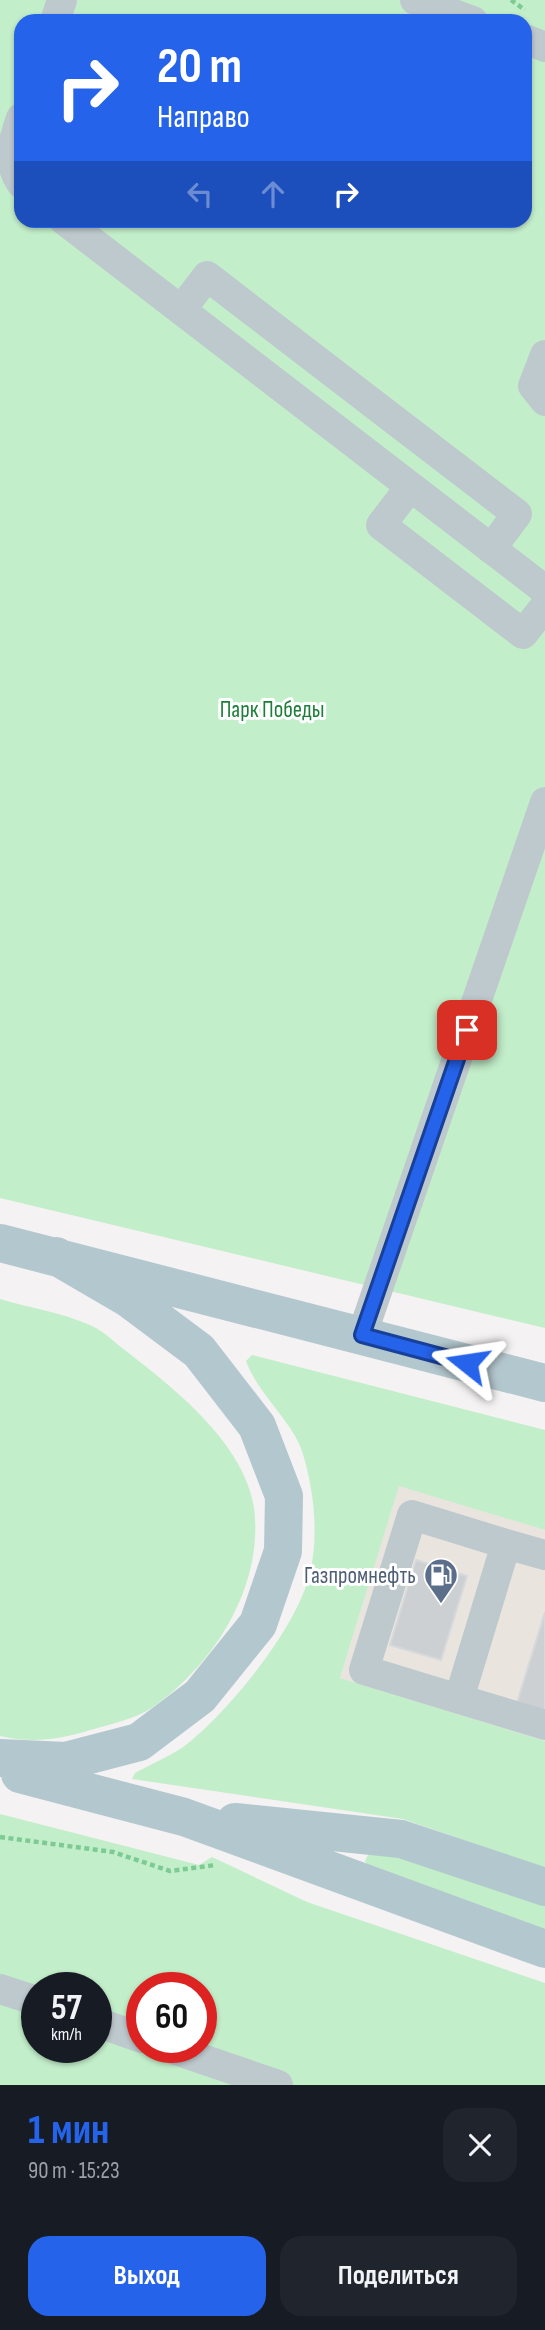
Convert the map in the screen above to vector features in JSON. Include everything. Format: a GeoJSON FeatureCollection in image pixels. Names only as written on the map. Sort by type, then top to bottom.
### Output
{"type":"FeatureCollection","features":[{"type":"Feature","properties":{"kind":"main road"},"geometry":{"type":"LineString","coordinates":[[0,1243],[545,1383]]}},
{"type":"Feature","properties":{"kind":"main road"},"geometry":{"type":"LineString","coordinates":[[0,1758],[66,1761],[139,1742],[200,1696],[258,1624],[283,1552],[284,1496],[257,1426],[200,1351],[128,1298],[56,1256]]}},
{"type":"Feature","properties":{"kind":"main road"},"geometry":{"type":"LineString","coordinates":[[0,1769],[184,1817],[545,1949]]}},
{"type":"Feature","properties":{"kind":"main road"},"geometry":{"type":"LineString","coordinates":[[184,1817],[401,1839],[545,1887]]}},
{"type":"Feature","properties":{"kind":"lane"},"geometry":{"type":"LineString","coordinates":[[415,0],[454,14]]}},
{"type":"Feature","properties":{"kind":"lane"},"geometry":{"type":"LineString","coordinates":[[14,139],[11,163],[14,169]]}},
{"type":"Feature","properties":{"kind":"lane"},"geometry":{"type":"LineString","coordinates":[[74,228],[545,590]]}},
{"type":"Feature","properties":{"kind":"lane"},"geometry":{"type":"LineString","coordinates":[[181,310],[207,276],[517,514],[491,549]]}},
{"type":"Feature","properties":{"kind":"lane"},"geometry":{"type":"LineString","coordinates":[[545,355],[533,386],[545,401]]}},
{"type":"Feature","properties":{"kind":"lane"},"geometry":{"type":"LineString","coordinates":[[410,487],[381,525],[523,634],[545,606]]}},
{"type":"Feature","properties":{"kind":"lane"},"geometry":{"type":"LineString","coordinates":[[362,1335],[545,802]]}},
{"type":"Feature","properties":{"kind":"lane"},"geometry":{"type":"LineString","coordinates":[[545,1555],[412,1515],[364,1670],[545,1726]]}},
{"type":"Feature","properties":{"kind":"lane"},"geometry":{"type":"LineString","coordinates":[[459,1699],[506,1544]]}},
{"type":"Feature","properties":{"kind":"lane"},"geometry":{"type":"LineString","coordinates":[[0,1989],[21,1996]]}},
{"type":"Feature","properties":{"kind":"lane"},"geometry":{"type":"LineString","coordinates":[[214,2063],[278,2085]]}},
{"type":"Feature","properties":{"kind":"path"},"geometry":{"type":"LineString","coordinates":[[0,1837],[113,1852],[170,1871],[220,1864]]}},
{"type":"Feature","properties":{"kind":"shaded area"},"geometry":{"type":"Polygon","coordinates":[[[399,1485],[545,1530],[545,1741],[340,1678],[399,1485]]]}},
{"type":"Feature","properties":{"kind":"green space","name":"Парк Победы"},"geometry":{"type":"Polygon","coordinates":[[[0,0],[545,0],[545,1328],[0,1198],[0,0]]]}},
{"type":"Feature","properties":{"kind":"green space"},"geometry":{"type":"Polygon","coordinates":[[[0,1299],[81,1321],[96,1328],[165,1382],[205,1419],[222,1440],[248,1484],[254,1508],[255,1537],[251,1566],[243,1593],[215,1645],[196,1669],[176,1689],[140,1714],[59,1738],[24,1740],[0,1736],[0,1299]]]}},
{"type":"Feature","properties":{"kind":"green space"},"geometry":{"type":"Polygon","coordinates":[[[252,1355],[545,1430],[545,1530],[399,1486],[340,1678],[545,1741],[545,1868],[403,1819],[132,1779],[135,1773],[186,1745],[241,1690],[277,1642],[303,1595],[310,1573],[315,1527],[306,1466],[291,1429],[251,1373],[246,1361],[252,1355]]]}},
{"type":"Feature","properties":{"kind":"green space"},"geometry":{"type":"Polygon","coordinates":[[[0,1814],[199,1865],[212,1857],[307,1902],[545,1983],[545,2085],[0,2085],[0,1814]]]}},
{"type":"Feature","properties":{"kind":"green space"},"geometry":{"type":"Polygon","coordinates":[[[379,1850],[545,1904],[545,1929],[368,1867],[365,1861],[369,1853],[379,1850]]]}},
{"type":"Feature","properties":{"kind":"building"},"geometry":{"type":"Polygon","coordinates":[[[416,1560],[467,1576],[441,1660],[390,1645],[416,1560]]]}},
{"type":"Feature","properties":{"kind":"building"},"geometry":{"type":"Polygon","coordinates":[[[545,1612],[545,1715],[516,1706],[545,1612]]]}},
{"type":"Feature","properties":{"kind":"place","name":"Газпромнефть"},"geometry":{"type":"Point","coordinates":[441,1605]}},
{"type":"Feature","properties":{"kind":"route"},"geometry":{"type":"LineString","coordinates":[[467,1030],[362,1335],[467,1363]]}}]}
